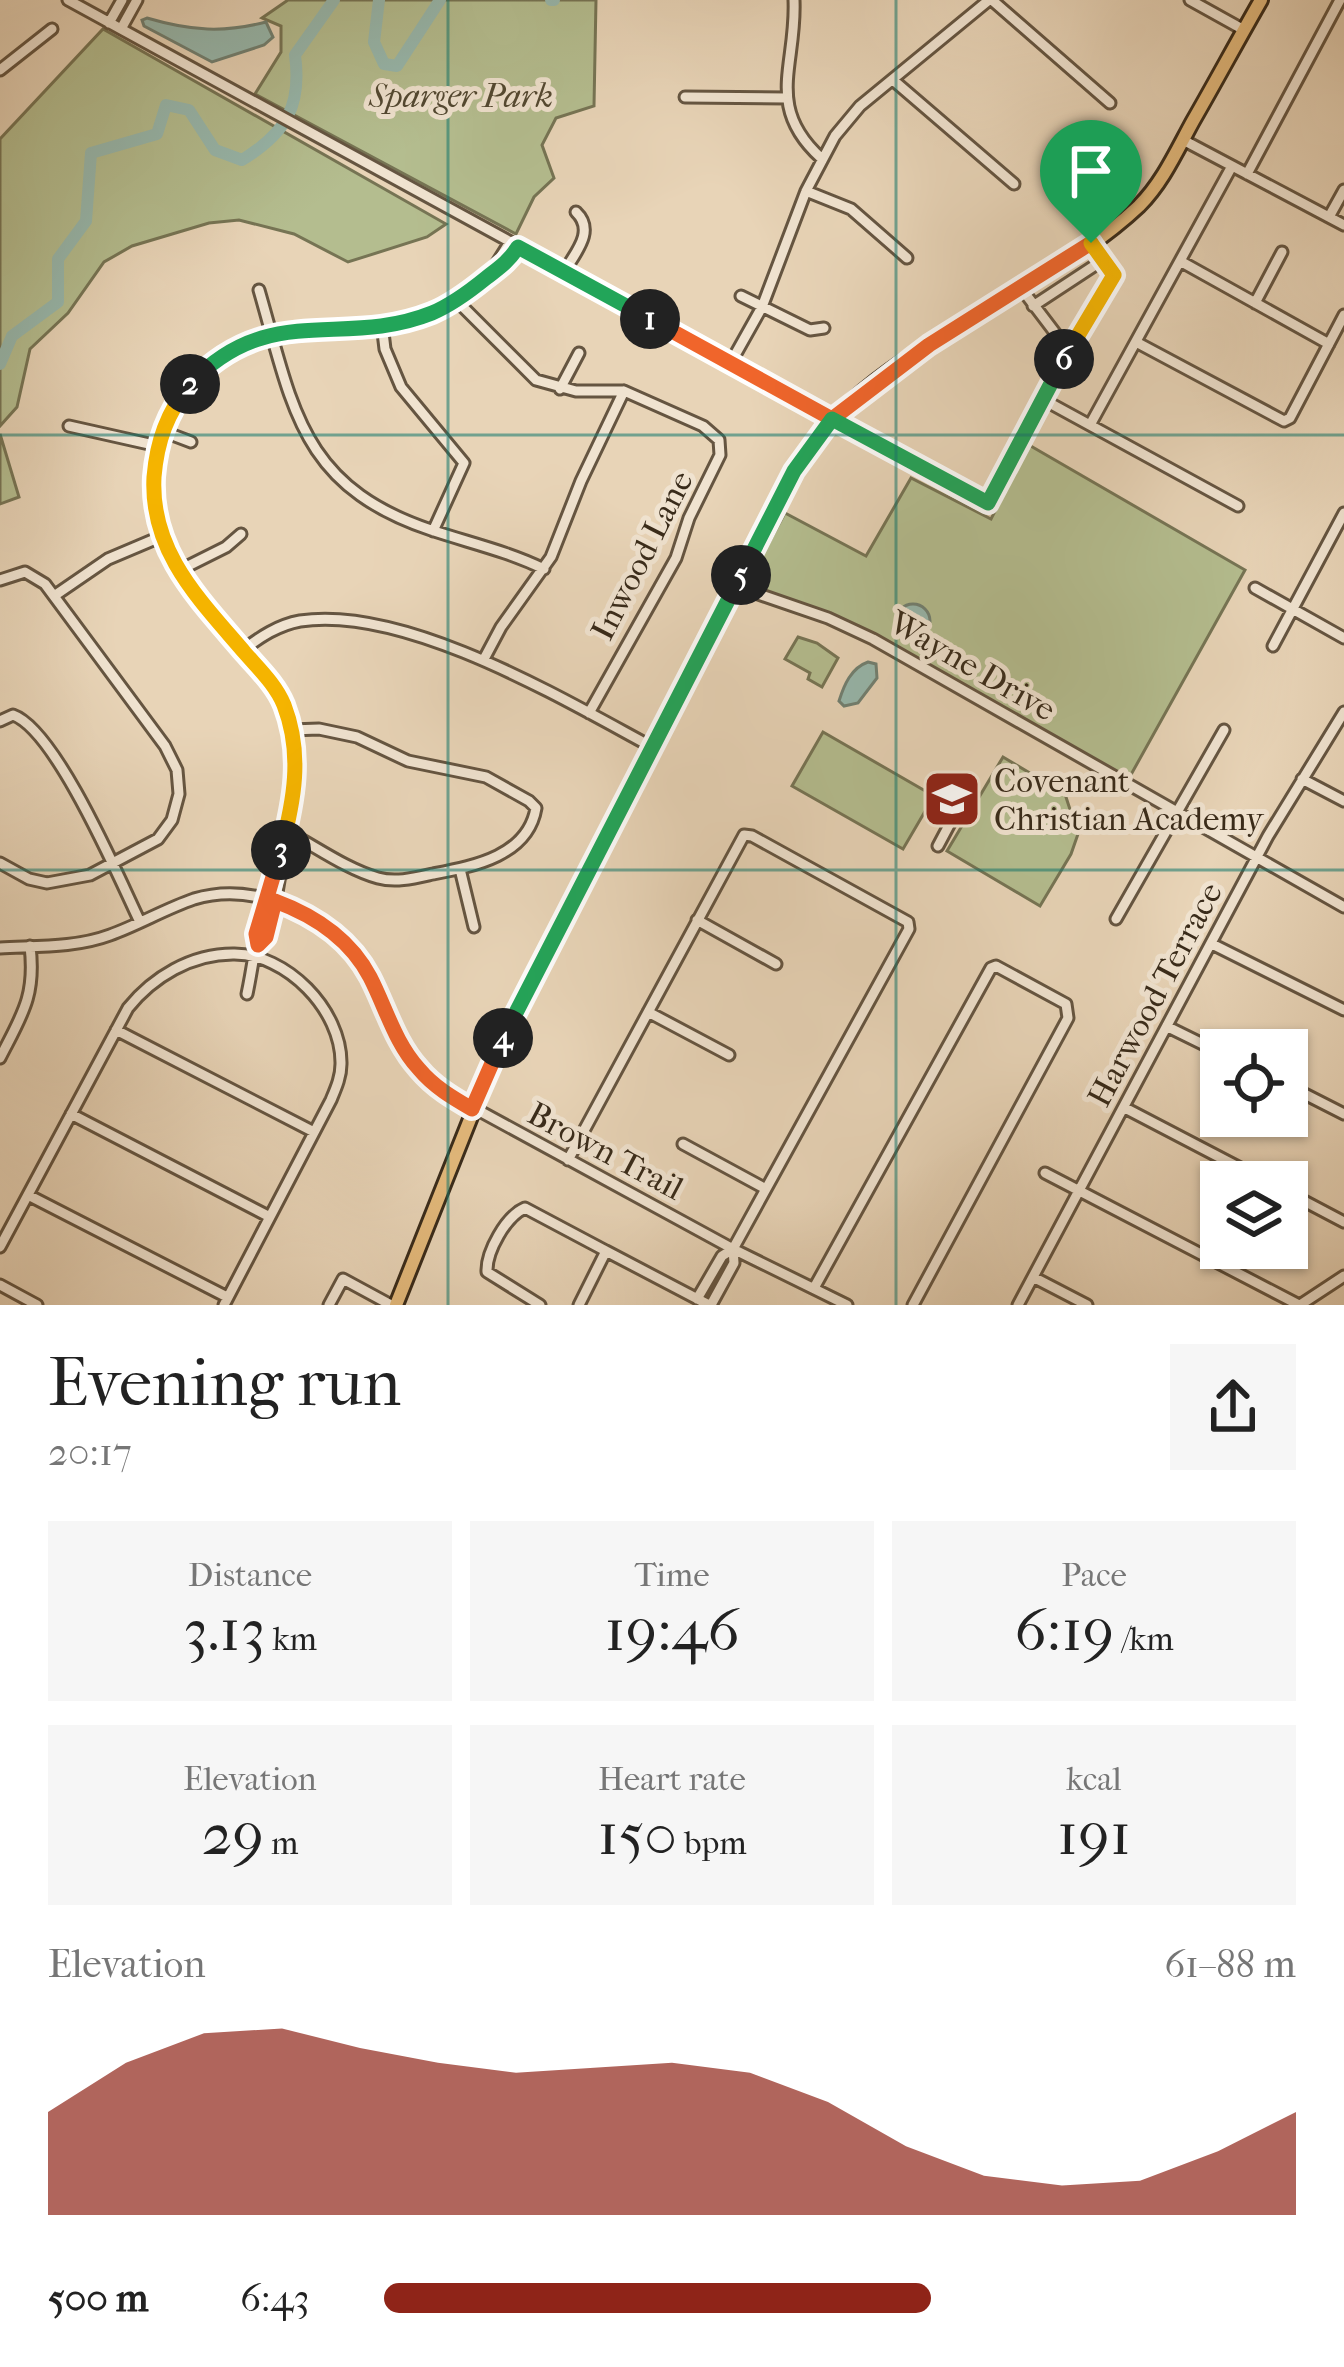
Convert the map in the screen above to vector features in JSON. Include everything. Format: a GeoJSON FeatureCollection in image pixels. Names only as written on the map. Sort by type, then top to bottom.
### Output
{"type":"FeatureCollection","features":[{"type":"Feature","properties":{"kind":"main road"},"geometry":{"type":"LineString","coordinates":[[393,1305],[442,1194],[472,1109],[548,947],[794,471],[832,419],[929,345],[1091,243],[1153,190],[1261,0]]}},
{"type":"Feature","properties":{"kind":"street"},"geometry":{"type":"LineString","coordinates":[[68,0],[988,503],[1066,352],[1114,275],[1091,243]]}},
{"type":"Feature","properties":{"kind":"street"},"geometry":{"type":"LineString","coordinates":[[109,23],[122,0]]}},
{"type":"Feature","properties":{"kind":"street"},"geometry":{"type":"LineString","coordinates":[[121,29],[137,0]]}},
{"type":"Feature","properties":{"kind":"street"},"geometry":{"type":"LineString","coordinates":[[794,0],[786,98],[797,132],[821,158]]}},
{"type":"Feature","properties":{"kind":"street"},"geometry":{"type":"LineString","coordinates":[[730,364],[762,307],[821,158],[860,106],[991,0],[1110,103]]}},
{"type":"Feature","properties":{"kind":"street"},"geometry":{"type":"LineString","coordinates":[[1190,0],[1244,30]]}},
{"type":"Feature","properties":{"kind":"street"},"geometry":{"type":"LineString","coordinates":[[1247,174],[1340,0]]}},
{"type":"Feature","properties":{"kind":"street"},"geometry":{"type":"LineString","coordinates":[[0,70],[52,29]]}},
{"type":"Feature","properties":{"kind":"street"},"geometry":{"type":"LineString","coordinates":[[893,80],[1014,184]]}},
{"type":"Feature","properties":{"kind":"street"},"geometry":{"type":"LineString","coordinates":[[685,97],[786,98]]}},
{"type":"Feature","properties":{"kind":"street"},"geometry":{"type":"LineString","coordinates":[[1183,140],[1344,225]]}},
{"type":"Feature","properties":{"kind":"street"},"geometry":{"type":"LineString","coordinates":[[1090,425],[1232,166]]}},
{"type":"Feature","properties":{"kind":"street"},"geometry":{"type":"LineString","coordinates":[[1329,217],[1344,190]]}},
{"type":"Feature","properties":{"kind":"street"},"geometry":{"type":"LineString","coordinates":[[806,191],[851,209],[908,258]]}},
{"type":"Feature","properties":{"kind":"street"},"geometry":{"type":"LineString","coordinates":[[563,272],[586,230],[576,212]]}},
{"type":"Feature","properties":{"kind":"street"},"geometry":{"type":"LineString","coordinates":[[247,994],[256,934],[281,870],[277,863],[295,788],[291,730],[280,697],[178,571],[160,537],[153,494],[162,431],[176,402],[206,368],[236,346],[272,334],[382,324],[432,313],[490,274],[514,245]]}},
{"type":"Feature","properties":{"kind":"street"},"geometry":{"type":"LineString","coordinates":[[1256,303],[1282,252]]}},
{"type":"Feature","properties":{"kind":"street"},"geometry":{"type":"LineString","coordinates":[[1033,305],[1103,260]]}},
{"type":"Feature","properties":{"kind":"street"},"geometry":{"type":"LineString","coordinates":[[1180,261],[1329,344]]}},
{"type":"Feature","properties":{"kind":"street"},"geometry":{"type":"LineString","coordinates":[[1021,288],[1066,352]]}},
{"type":"Feature","properties":{"kind":"street"},"geometry":{"type":"LineString","coordinates":[[259,290],[294,411],[322,463],[357,493],[433,531],[499,548],[544,569]]}},
{"type":"Feature","properties":{"kind":"street"},"geometry":{"type":"LineString","coordinates":[[741,296],[810,330],[824,328]]}},
{"type":"Feature","properties":{"kind":"street"},"geometry":{"type":"LineString","coordinates":[[456,300],[529,375],[560,389],[580,353]]}},
{"type":"Feature","properties":{"kind":"street"},"geometry":{"type":"LineString","coordinates":[[1136,342],[1287,421],[1344,315]]}},
{"type":"Feature","properties":{"kind":"street"},"geometry":{"type":"LineString","coordinates":[[382,324],[385,349],[401,387],[464,463],[433,531]]}},
{"type":"Feature","properties":{"kind":"street","name":"Inwood Lane"},"geometry":{"type":"LineString","coordinates":[[560,389],[624,391],[703,426],[714,433],[721,448],[676,558],[589,713]]}},
{"type":"Feature","properties":{"kind":"street"},"geometry":{"type":"LineString","coordinates":[[484,659],[501,627],[544,569],[624,391]]}},
{"type":"Feature","properties":{"kind":"street"},"geometry":{"type":"LineString","coordinates":[[1044,400],[1238,506]]}},
{"type":"Feature","properties":{"kind":"street"},"geometry":{"type":"LineString","coordinates":[[69,426],[158,446]]}},
{"type":"Feature","properties":{"kind":"street"},"geometry":{"type":"LineString","coordinates":[[162,431],[191,442]]}},
{"type":"Feature","properties":{"kind":"street"},"geometry":{"type":"LineString","coordinates":[[1273,646],[1342,519]]}},
{"type":"Feature","properties":{"kind":"street"},"geometry":{"type":"LineString","coordinates":[[178,571],[226,548],[241,534]]}},
{"type":"Feature","properties":{"kind":"street"},"geometry":{"type":"LineString","coordinates":[[54,596],[108,559],[160,537]]}},
{"type":"Feature","properties":{"kind":"street"},"geometry":{"type":"LineString","coordinates":[[0,580],[25,572],[54,596],[165,746],[177,770],[179,794],[164,834],[68,882],[29,879],[0,863]]}},
{"type":"Feature","properties":{"kind":"street","name":"Wayne Drive"},"geometry":{"type":"LineString","coordinates":[[735,586],[873,639],[1344,908]]}},
{"type":"Feature","properties":{"kind":"street"},"geometry":{"type":"LineString","coordinates":[[1255,588],[1344,638]]}},
{"type":"Feature","properties":{"kind":"street"},"geometry":{"type":"LineString","coordinates":[[243,650],[276,628],[299,621],[353,620],[484,659],[652,747]]}},
{"type":"Feature","properties":{"kind":"street","name":"Harwood Terrace"},"geometry":{"type":"LineString","coordinates":[[1018,1305],[1256,859],[1344,712]]}},
{"type":"Feature","properties":{"kind":"street"},"geometry":{"type":"LineString","coordinates":[[0,721],[13,715],[32,728],[60,764],[140,922]]}},
{"type":"Feature","properties":{"kind":"street"},"geometry":{"type":"LineString","coordinates":[[286,831],[385,880],[460,869],[503,854],[529,828],[536,808],[475,772],[409,761],[343,733],[291,730]]}},
{"type":"Feature","properties":{"kind":"street"},"geometry":{"type":"LineString","coordinates":[[1116,919],[1224,730]]}},
{"type":"Feature","properties":{"kind":"street"},"geometry":{"type":"LineString","coordinates":[[1302,779],[1344,801]]}},
{"type":"Feature","properties":{"kind":"street"},"geometry":{"type":"LineString","coordinates":[[938,846],[963,800]]}},
{"type":"Feature","properties":{"kind":"street"},"geometry":{"type":"LineString","coordinates":[[568,1160],[744,835],[884,907],[909,925],[733,1249],[722,1256],[698,1299]]}},
{"type":"Feature","properties":{"kind":"street"},"geometry":{"type":"LineString","coordinates":[[460,869],[474,927]]}},
{"type":"Feature","properties":{"kind":"street","name":"Brown Trail"},"geometry":{"type":"LineString","coordinates":[[0,948],[95,940],[208,896],[270,900],[314,919],[349,948],[368,973],[416,1067],[440,1090],[733,1249],[847,1305]]}},
{"type":"Feature","properties":{"kind":"street"},"geometry":{"type":"LineString","coordinates":[[697,920],[776,964]]}},
{"type":"Feature","properties":{"kind":"street"},"geometry":{"type":"LineString","coordinates":[[1212,944],[1344,1010]]}},
{"type":"Feature","properties":{"kind":"street"},"geometry":{"type":"LineString","coordinates":[[0,1058],[5,1035],[29,1001],[34,979],[30,946]]}},
{"type":"Feature","properties":{"kind":"street"},"geometry":{"type":"LineString","coordinates":[[0,1247],[116,1030],[142,991],[166,973],[216,955],[257,951],[311,993],[338,1041],[338,1082],[225,1301],[28,1195]]}},
{"type":"Feature","properties":{"kind":"street"},"geometry":{"type":"LineString","coordinates":[[814,1288],[996,966],[1069,1010],[913,1305]]}},
{"type":"Feature","properties":{"kind":"street"},"geometry":{"type":"LineString","coordinates":[[648,1012],[729,1055]]}},
{"type":"Feature","properties":{"kind":"street"},"geometry":{"type":"LineString","coordinates":[[1168,1027],[1200,1042]]}},
{"type":"Feature","properties":{"kind":"street"},"geometry":{"type":"LineString","coordinates":[[116,1030],[314,1132]]}},
{"type":"Feature","properties":{"kind":"street"},"geometry":{"type":"LineString","coordinates":[[1308,1096],[1344,1114]]}},
{"type":"Feature","properties":{"kind":"street"},"geometry":{"type":"LineString","coordinates":[[1125,1108],[1227,1161]]}},
{"type":"Feature","properties":{"kind":"street"},"geometry":{"type":"LineString","coordinates":[[71,1114],[268,1216]]}},
{"type":"Feature","properties":{"kind":"street"},"geometry":{"type":"LineString","coordinates":[[683,1144],[766,1190]]}},
{"type":"Feature","properties":{"kind":"street"},"geometry":{"type":"LineString","coordinates":[[1045,1173],[1300,1305],[1344,1276]]}},
{"type":"Feature","properties":{"kind":"street"},"geometry":{"type":"LineString","coordinates":[[1308,1203],[1344,1222]]}},
{"type":"Feature","properties":{"kind":"street"},"geometry":{"type":"LineString","coordinates":[[540,1305],[487,1272],[486,1262],[517,1210],[532,1209],[710,1305],[734,1263],[733,1249]]}},
{"type":"Feature","properties":{"kind":"street"},"geometry":{"type":"LineString","coordinates":[[579,1305],[605,1251]]}},
{"type":"Feature","properties":{"kind":"street"},"geometry":{"type":"LineString","coordinates":[[1033,1277],[1087,1305]]}},
{"type":"Feature","properties":{"kind":"street"},"geometry":{"type":"LineString","coordinates":[[329,1305],[343,1279],[393,1305]]}},
{"type":"Feature","properties":{"kind":"street"},"geometry":{"type":"LineString","coordinates":[[0,1285],[37,1305]]}},
{"type":"Feature","properties":{"kind":"green space","name":"Sparger Park"},"geometry":{"type":"Polygon","coordinates":[[[288,0],[596,0],[594,106],[556,118],[542,145],[554,178],[534,197],[516,234],[255,94],[281,52],[281,26],[262,18],[288,0]]]}},
{"type":"Feature","properties":{"kind":"green space"},"geometry":{"type":"Polygon","coordinates":[[[103,29],[446,224],[427,237],[348,262],[294,234],[239,220],[209,223],[132,246],[104,262],[68,313],[30,349],[17,407],[0,426],[0,139],[103,29]]]}},
{"type":"Feature","properties":{"kind":"green space"},"geometry":{"type":"Polygon","coordinates":[[[0,434],[19,497],[0,504],[0,434]]]}},
{"type":"Feature","properties":{"kind":"green space"},"geometry":{"type":"Polygon","coordinates":[[[1029,445],[1245,570],[1128,780],[851,623],[746,585],[785,513],[866,556],[911,478],[991,519],[1029,445]]]}},
{"type":"Feature","properties":{"kind":"green space"},"geometry":{"type":"Polygon","coordinates":[[[798,637],[838,658],[822,687],[808,679],[810,673],[785,659],[798,637]]]}},
{"type":"Feature","properties":{"kind":"green space"},"geometry":{"type":"Polygon","coordinates":[[[823,732],[934,796],[903,849],[792,786],[823,732]]]}},
{"type":"Feature","properties":{"kind":"green space"},"geometry":{"type":"Polygon","coordinates":[[[1003,757],[1065,794],[1078,834],[1040,906],[947,851],[1003,757]]]}},
{"type":"Feature","properties":{"kind":"water"},"geometry":{"type":"Polygon","coordinates":[[[142,20],[207,29],[266,22],[273,37],[264,45],[212,62],[144,26],[142,20]]]}},
{"type":"Feature","properties":{"kind":"water"},"geometry":{"type":"Polygon","coordinates":[[[913,604],[925,609],[930,621],[925,633],[913,638],[901,633],[896,621],[901,609],[913,604]]]}},
{"type":"Feature","properties":{"kind":"water"},"geometry":{"type":"Polygon","coordinates":[[[868,662],[876,664],[877,678],[858,703],[844,706],[839,701],[846,683],[868,662]]]}},
{"type":"Feature","properties":{"kind":"waterway"},"geometry":{"type":"LineString","coordinates":[[0,364],[12,336],[58,302],[58,259],[86,221],[91,153],[157,134],[166,105],[189,110],[215,150],[242,160],[270,139],[288,116],[296,89],[295,55],[334,0]]}},
{"type":"Feature","properties":{"kind":"waterway"},"geometry":{"type":"LineString","coordinates":[[379,0],[374,42],[384,64],[397,66],[440,0]]}},
{"type":"Feature","properties":{"kind":"place","name":"Covenant Christian Academy"},"geometry":{"type":"Point","coordinates":[952,799]}},
{"type":"Feature","properties":{"kind":"route"},"geometry":{"type":"LineString","coordinates":[[1091,243],[929,345],[832,419],[518,247],[505,268],[432,313],[382,324],[272,334],[236,346],[206,368],[176,402],[164,424],[153,494],[160,537],[178,571],[272,684],[285,708],[295,747],[295,788],[256,934],[258,945],[266,937],[275,901],[329,930],[368,973],[416,1067],[440,1090],[472,1109],[615,816],[794,471],[818,434],[832,419],[988,503],[1066,352],[1114,275],[1091,243]]}}]}
